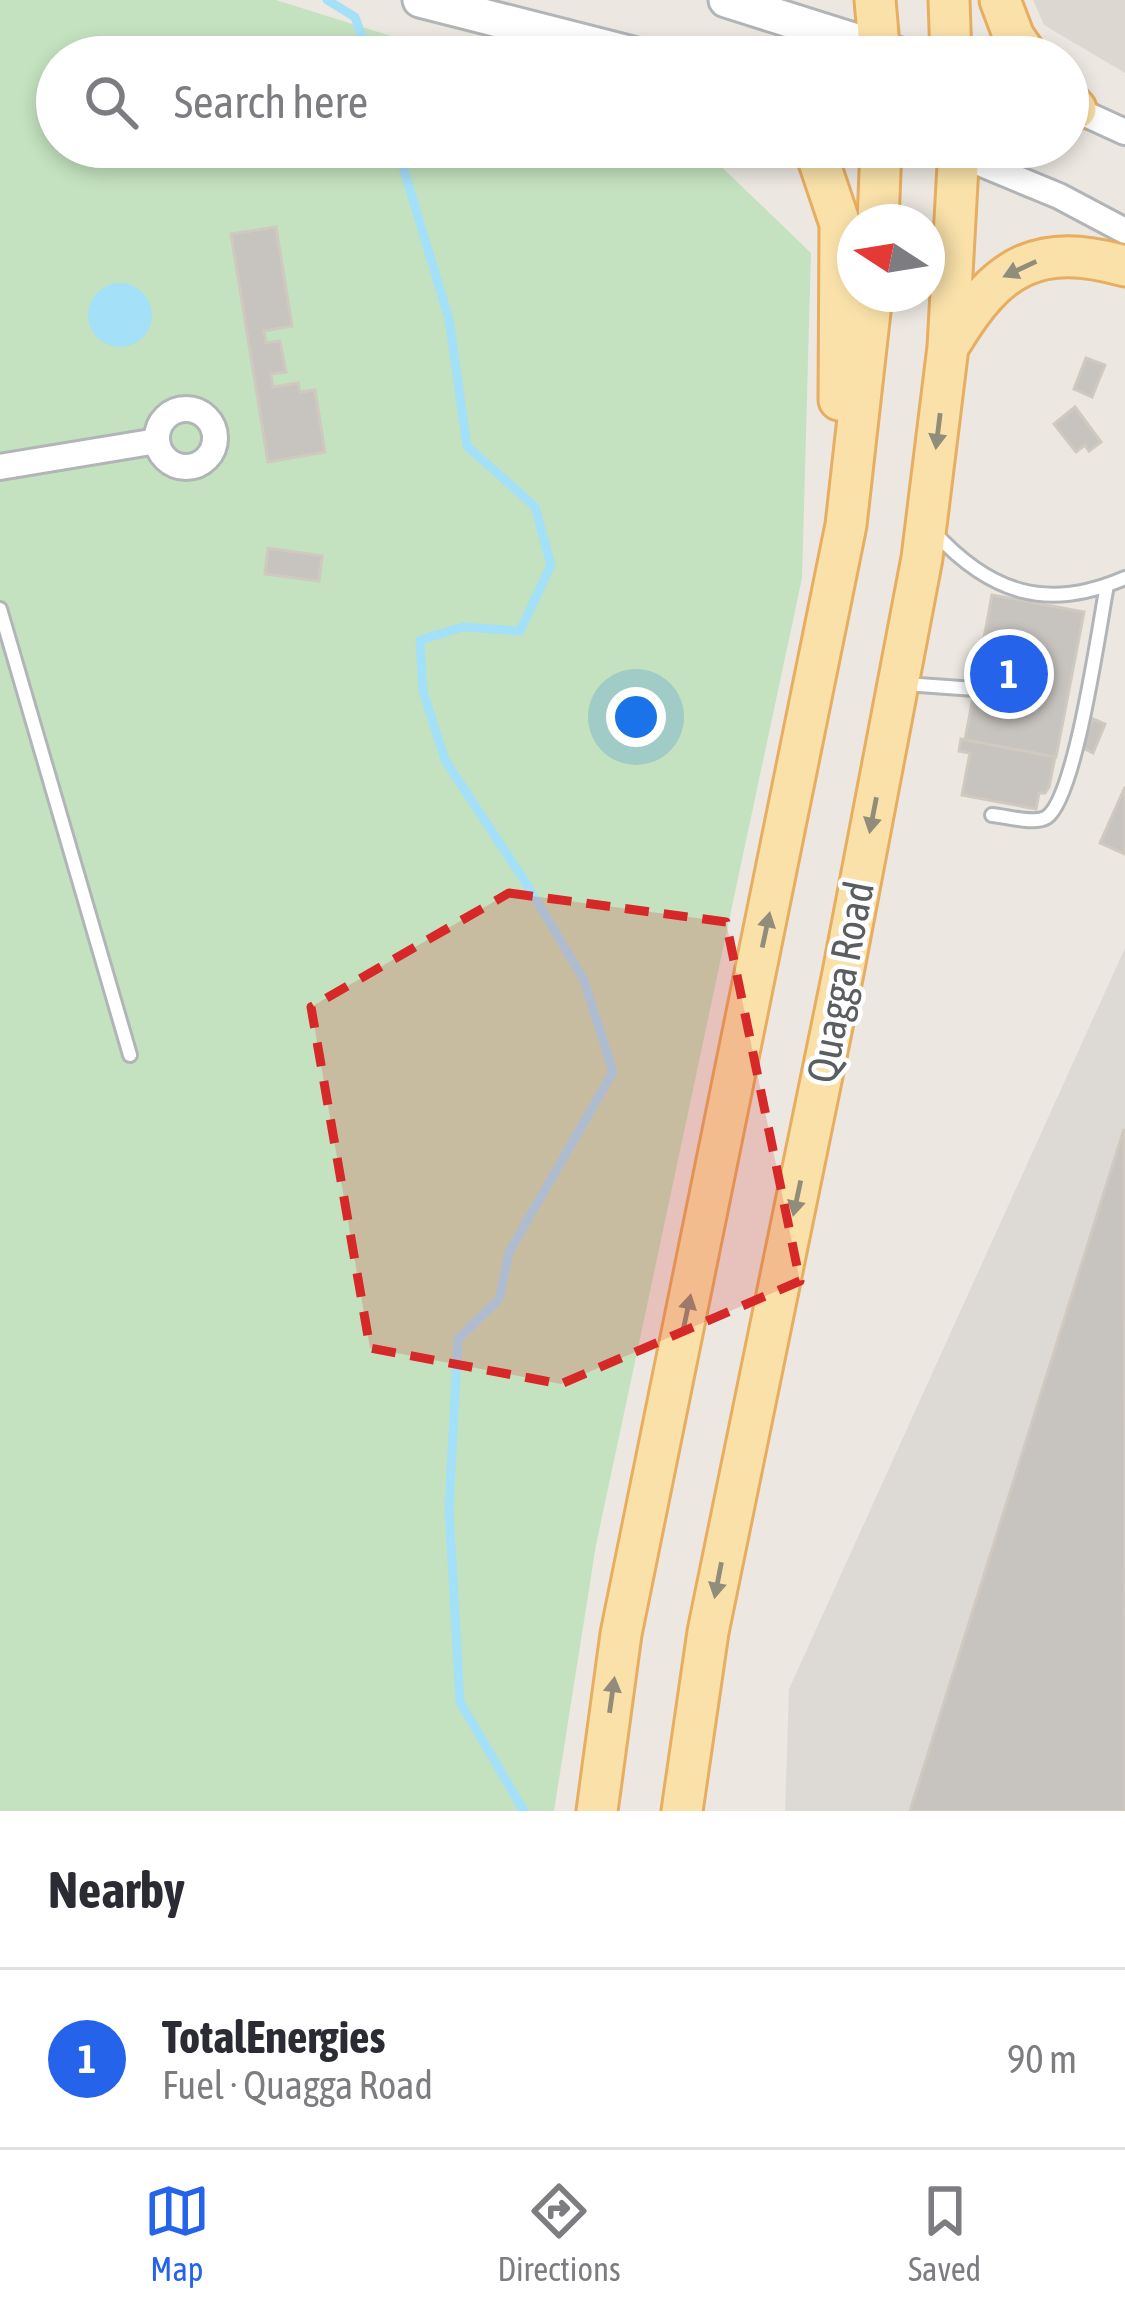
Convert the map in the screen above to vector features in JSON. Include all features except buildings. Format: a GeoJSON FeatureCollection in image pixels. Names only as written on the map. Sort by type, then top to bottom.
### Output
{"type":"FeatureCollection","features":[{"type":"Feature","properties":{"kind":"main road"},"geometry":{"type":"LineString","coordinates":[[420,0],[561,36]]}},
{"type":"Feature","properties":{"kind":"main road"},"geometry":{"type":"LineString","coordinates":[[726,0],[835,36]]}},
{"type":"Feature","properties":{"kind":"main road"},"geometry":{"type":"LineString","coordinates":[[875,0],[884,36]]}},
{"type":"Feature","properties":{"kind":"main road"},"geometry":{"type":"LineString","coordinates":[[949,0],[950,36]]}},
{"type":"Feature","properties":{"kind":"main road"},"geometry":{"type":"LineString","coordinates":[[1000,0],[1014,36]]}},
{"type":"Feature","properties":{"kind":"main road"},"geometry":{"type":"LineString","coordinates":[[821,168],[840,224],[839,410],[846,525]]}},
{"type":"Feature","properties":{"kind":"main road"},"geometry":{"type":"LineString","coordinates":[[879,204],[880,168]]}},
{"type":"Feature","properties":{"kind":"main road","name":"Quagga Road"},"geometry":{"type":"LineString","coordinates":[[682,1811],[708,1632],[927,523],[948,346],[952,168]]}},
{"type":"Feature","properties":{"kind":"main road"},"geometry":{"type":"LineString","coordinates":[[948,346],[980,296],[1016,268],[1052,257],[1085,256],[1125,266]]}},
{"type":"Feature","properties":{"kind":"main road","name":"Quagga Road"},"geometry":{"type":"LineString","coordinates":[[597,1811],[621,1634],[846,525],[870,312]]}},
{"type":"Feature","properties":{"kind":"street"},"geometry":{"type":"LineString","coordinates":[[1089,114],[1125,132]]}},
{"type":"Feature","properties":{"kind":"street"},"geometry":{"type":"LineString","coordinates":[[994,168],[1125,231]]}},
{"type":"Feature","properties":{"kind":"street"},"geometry":{"type":"LineString","coordinates":[[0,467],[157,441]]}},
{"type":"Feature","properties":{"kind":"lane"},"geometry":{"type":"LineString","coordinates":[[927,523],[968,565],[1012,588],[1047,596],[1084,594],[1125,578]]}},
{"type":"Feature","properties":{"kind":"lane"},"geometry":{"type":"LineString","coordinates":[[992,814],[1040,820],[1050,815],[1073,760],[1107,585]]}},
{"type":"Feature","properties":{"kind":"lane"},"geometry":{"type":"LineString","coordinates":[[0,609],[130,1055]]}},
{"type":"Feature","properties":{"kind":"lane"},"geometry":{"type":"LineString","coordinates":[[898,684],[975,689]]}},
{"type":"Feature","properties":{"kind":"lane"},"geometry":{"type":"LineString","coordinates":[[1066,702],[1084,707]]}},
{"type":"Feature","properties":{"kind":"highlighted area"},"geometry":{"type":"Polygon","coordinates":[[[509,893],[726,922],[800,1281],[561,1384],[370,1348],[311,1007],[509,893]]]}},
{"type":"Feature","properties":{"kind":"shaded area"},"geometry":{"type":"Polygon","coordinates":[[[1033,0],[1125,0],[1125,73],[1089,52],[1089,36],[1063,36],[1044,25],[1033,0]]]}},
{"type":"Feature","properties":{"kind":"shaded area"},"geometry":{"type":"Polygon","coordinates":[[[1125,948],[1125,1811],[785,1811],[789,1689],[1125,948]]]}},
{"type":"Feature","properties":{"kind":"green space"},"geometry":{"type":"Polygon","coordinates":[[[0,0],[276,0],[391,36],[36,36],[36,168],[723,168],[811,253],[802,578],[596,1545],[554,1811],[0,1811],[0,0]]]}},
{"type":"Feature","properties":{"kind":"water"},"geometry":{"type":"Polygon","coordinates":[[[120,283],[143,292],[152,315],[143,338],[120,347],[97,338],[88,315],[97,292],[120,283]]]}},
{"type":"Feature","properties":{"kind":"waterway"},"geometry":{"type":"LineString","coordinates":[[327,0],[355,17],[362,36]]}},
{"type":"Feature","properties":{"kind":"waterway"},"geometry":{"type":"LineString","coordinates":[[403,168],[449,319],[467,446],[535,507],[551,565],[520,631],[463,627],[420,640],[423,691],[445,760],[584,980],[613,1072],[509,1252],[499,1299],[458,1339],[449,1508],[460,1702],[524,1811]]}},
{"type":"Feature","properties":{"kind":"place","name":"TotalEnergies"},"geometry":{"type":"Point","coordinates":[1009,674]}}]}
